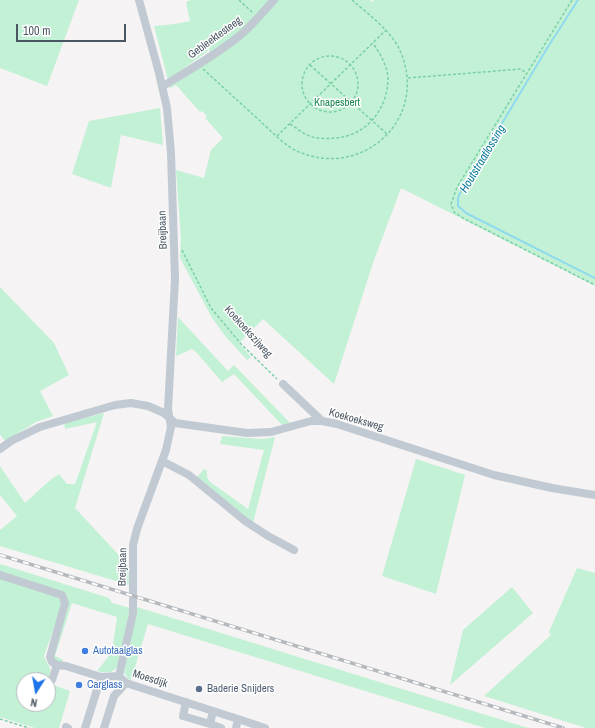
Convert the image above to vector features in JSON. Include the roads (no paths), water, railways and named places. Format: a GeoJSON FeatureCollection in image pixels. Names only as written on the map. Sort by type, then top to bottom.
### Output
{"type":"FeatureCollection","features":[{"type":"Feature","properties":{"kind":"street","name":"Breijbaan"},"geometry":{"type":"LineString","coordinates":[[119,676],[133,613],[134,545],[137,529],[166,450],[171,427],[168,409],[175,279],[169,130],[163,86],[139,0]]}},
{"type":"Feature","properties":{"kind":"street","name":"Gebleektesteeg"},"geometry":{"type":"LineString","coordinates":[[163,86],[238,37],[274,0]]}},
{"type":"Feature","properties":{"kind":"street"},"geometry":{"type":"LineString","coordinates":[[283,384],[322,421]]}},
{"type":"Feature","properties":{"kind":"street","name":"Koekoeksweg"},"geometry":{"type":"LineString","coordinates":[[0,449],[11,441],[40,427],[115,405],[131,403],[148,406],[164,413],[175,423],[247,434],[271,432],[311,421],[322,421],[337,424],[494,475],[552,488],[595,495]]}},
{"type":"Feature","properties":{"kind":"street"},"geometry":{"type":"LineString","coordinates":[[162,461],[189,475],[245,521],[294,550]]}},
{"type":"Feature","properties":{"kind":"street"},"geometry":{"type":"LineString","coordinates":[[0,575],[62,595],[65,603],[50,657],[52,662],[57,665],[55,672]]}},
{"type":"Feature","properties":{"kind":"street","name":"Moesdijk"},"geometry":{"type":"LineString","coordinates":[[57,665],[66,666],[101,677],[119,676],[126,683],[265,728]]}},
{"type":"Feature","properties":{"kind":"street"},"geometry":{"type":"LineString","coordinates":[[85,728],[101,677]]}},
{"type":"Feature","properties":{"kind":"street"},"geometry":{"type":"LineString","coordinates":[[104,728],[114,696],[126,683]]}},
{"type":"Feature","properties":{"kind":"street"},"geometry":{"type":"LineString","coordinates":[[186,702],[183,716],[221,728]]}},
{"type":"Feature","properties":{"kind":"street"},"geometry":{"type":"LineString","coordinates":[[210,724],[213,711]]}},
{"type":"Feature","properties":{"kind":"street"},"geometry":{"type":"LineString","coordinates":[[236,728],[238,719]]}},
{"type":"Feature","properties":{"kind":"waterway","name":"Houtstraatlossing"},"geometry":{"type":"LineString","coordinates":[[578,0],[546,50],[459,195],[458,206],[466,213],[595,278]]}},
{"type":"Feature","properties":{"kind":"railway"},"geometry":{"type":"LineString","coordinates":[[0,555],[563,728]]}},
{"type":"Feature","properties":{"kind":"place","name":"Autotaalglas"},"geometry":{"type":"Point","coordinates":[85,651]}},
{"type":"Feature","properties":{"kind":"place","name":"Carglass"},"geometry":{"type":"Point","coordinates":[79,685]}},
{"type":"Feature","properties":{"kind":"place","name":"Baderie Snijders"},"geometry":{"type":"Point","coordinates":[199,689]}},
{"type":"Feature","properties":{"kind":"park label","name":"Knapesbert"},"geometry":{"type":"Point","coordinates":[337,103]}}]}
